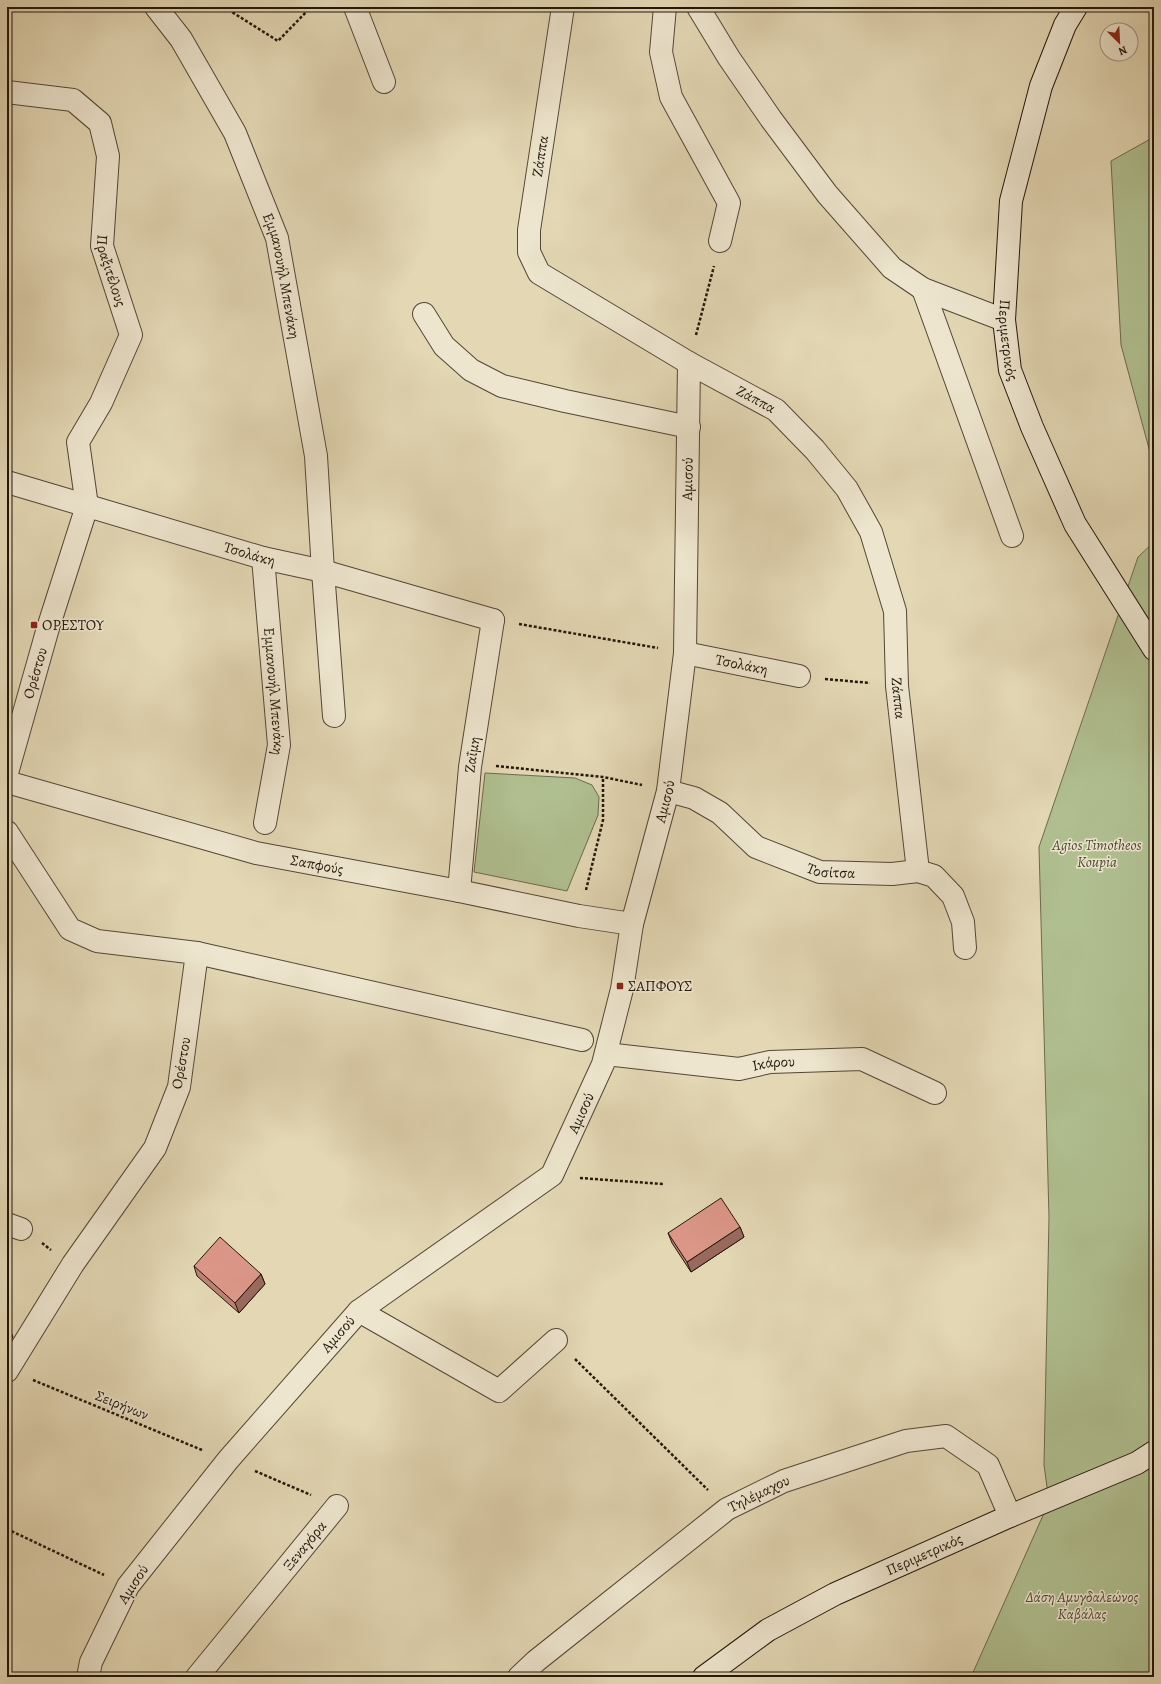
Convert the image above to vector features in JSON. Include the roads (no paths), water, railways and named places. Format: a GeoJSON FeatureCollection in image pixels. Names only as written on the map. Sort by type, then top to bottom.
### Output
{"type":"FeatureCollection","features":[{"type":"Feature","properties":{"kind":"street","name":"Εμμανουήλ Μπενάκη"},"geometry":{"type":"LineString","coordinates":[[156,7],[181,39],[235,133],[277,238],[316,456],[334,716]]}},
{"type":"Feature","properties":{"kind":"street"},"geometry":{"type":"LineString","coordinates":[[355,7],[384,82]]}},
{"type":"Feature","properties":{"kind":"street","name":"Ζάππα"},"geometry":{"type":"LineString","coordinates":[[563,7],[529,230],[529,252],[539,273],[689,363],[776,410],[815,450],[847,488],[872,532],[896,611],[897,686],[918,871]]}},
{"type":"Feature","properties":{"kind":"street"},"geometry":{"type":"LineString","coordinates":[[665,7],[661,52],[671,97],[729,203],[720,241]]}},
{"type":"Feature","properties":{"kind":"street"},"geometry":{"type":"LineString","coordinates":[[698,7],[738,70],[827,194],[892,268],[923,289],[1004,320]]}},
{"type":"Feature","properties":{"kind":"street","name":"Περιμετρικός"},"geometry":{"type":"LineString","coordinates":[[1076,7],[1065,25],[1041,86],[1011,201],[1004,320],[1010,370],[1032,427],[1075,524],[1154,649]]}},
{"type":"Feature","properties":{"kind":"street","name":"Πραξιτέλους"},"geometry":{"type":"LineString","coordinates":[[7,92],[73,100],[100,123],[108,156],[102,246],[132,334],[101,403],[78,442],[87,506]]}},
{"type":"Feature","properties":{"kind":"street"},"geometry":{"type":"LineString","coordinates":[[923,289],[1012,536]]}},
{"type":"Feature","properties":{"kind":"street"},"geometry":{"type":"LineString","coordinates":[[424,314],[444,346],[471,370],[502,386],[689,427]]}},
{"type":"Feature","properties":{"kind":"street","name":"Αμισού"},"geometry":{"type":"LineString","coordinates":[[88,1677],[91,1662],[128,1586],[228,1460],[359,1311],[552,1175],[603,1064],[622,989],[632,924],[668,791],[685,653],[689,363]]}},
{"type":"Feature","properties":{"kind":"street","name":"Τσολάκη"},"geometry":{"type":"LineString","coordinates":[[7,482],[262,558],[323,571],[493,620]]}},
{"type":"Feature","properties":{"kind":"street","name":"Ορέστου"},"geometry":{"type":"LineString","coordinates":[[7,773],[48,628],[87,506]]}},
{"type":"Feature","properties":{"kind":"street","name":"Εμμανουήλ Μπενάκη"},"geometry":{"type":"LineString","coordinates":[[262,558],[279,745],[265,823]]}},
{"type":"Feature","properties":{"kind":"street","name":"Ζαΐμη"},"geometry":{"type":"LineString","coordinates":[[459,891],[470,767],[493,620]]}},
{"type":"Feature","properties":{"kind":"street","name":"Τσολάκη"},"geometry":{"type":"LineString","coordinates":[[685,653],[799,676]]}},
{"type":"Feature","properties":{"kind":"street","name":"Σαπφούς"},"geometry":{"type":"LineString","coordinates":[[7,782],[256,854],[459,891],[579,916],[632,924]]}},
{"type":"Feature","properties":{"kind":"street","name":"Τοσίτσα"},"geometry":{"type":"LineString","coordinates":[[668,791],[694,798],[720,813],[756,848],[820,872],[892,874],[918,871],[934,876],[953,896],[963,922],[965,948]]}},
{"type":"Feature","properties":{"kind":"street"},"geometry":{"type":"LineString","coordinates":[[7,832],[70,929],[97,941],[197,953],[582,1040]]}},
{"type":"Feature","properties":{"kind":"street","name":"Ορέστου"},"geometry":{"type":"LineString","coordinates":[[7,1370],[73,1264],[154,1148],[179,1087],[197,953]]}},
{"type":"Feature","properties":{"kind":"street","name":"Ικάρου"},"geometry":{"type":"LineString","coordinates":[[606,1054],[739,1069],[770,1062],[862,1059],[935,1093]]}},
{"type":"Feature","properties":{"kind":"street"},"geometry":{"type":"LineString","coordinates":[[359,1311],[499,1391],[556,1340]]}},
{"type":"Feature","properties":{"kind":"street","name":"Τηλέμαχου"},"geometry":{"type":"LineString","coordinates":[[519,1677],[536,1661],[727,1509],[784,1481],[906,1441],[946,1436],[988,1465],[1010,1516]]}},
{"type":"Feature","properties":{"kind":"street","name":"Περιμετρικός"},"geometry":{"type":"LineString","coordinates":[[704,1677],[768,1630],[835,1594],[1010,1516],[1137,1463],[1154,1452]]}},
{"type":"Feature","properties":{"kind":"street","name":"Ξεναγόρα"},"geometry":{"type":"LineString","coordinates":[[197,1677],[337,1506]]}},
{"type":"Feature","properties":{"kind":"place","name":"ΟΡΕΣΤΟΥ"},"geometry":{"type":"Point","coordinates":[34,625]}},
{"type":"Feature","properties":{"kind":"place","name":"ΣΑΠΦΟΥΣ"},"geometry":{"type":"Point","coordinates":[620,986]}},
{"type":"Feature","properties":{"kind":"park label","name":"Agios Timotheos Koupia"},"geometry":{"type":"Point","coordinates":[1097,854]}},
{"type":"Feature","properties":{"kind":"park label","name":"Δάση Αμυγδαλεώνος Καβάλας"},"geometry":{"type":"Point","coordinates":[1082,1606]}}]}
